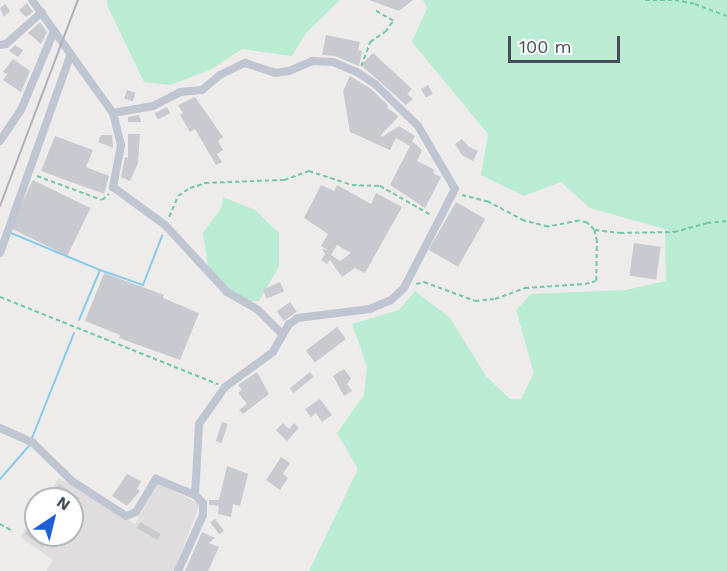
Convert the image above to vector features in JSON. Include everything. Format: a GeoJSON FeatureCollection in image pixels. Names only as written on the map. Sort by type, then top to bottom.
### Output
{"type":"FeatureCollection","features":[{"type":"Feature","properties":{"kind":"street"},"geometry":{"type":"LineString","coordinates":[[32,0],[112,113],[121,145],[113,187],[165,225],[227,292],[258,310],[283,335]]}},
{"type":"Feature","properties":{"kind":"street"},"geometry":{"type":"LineString","coordinates":[[0,45],[6,44],[42,12]]}},
{"type":"Feature","properties":{"kind":"street"},"geometry":{"type":"LineString","coordinates":[[0,141],[21,110],[54,31]]}},
{"type":"Feature","properties":{"kind":"street"},"geometry":{"type":"LineString","coordinates":[[0,253],[31,174],[71,54]]}},
{"type":"Feature","properties":{"kind":"street"},"geometry":{"type":"LineString","coordinates":[[112,113],[153,106],[180,92],[202,90],[220,75],[245,63],[275,73],[289,71],[303,63],[323,61],[357,72],[375,84],[418,126],[424,140],[452,180],[455,194],[404,288],[392,300],[370,309],[298,318],[290,324],[273,352],[225,387],[199,424],[195,495]]}},
{"type":"Feature","properties":{"kind":"street"},"geometry":{"type":"LineString","coordinates":[[0,428],[33,443],[72,482],[126,516],[136,512],[156,479],[195,495],[203,503],[203,515],[178,571]]}},
{"type":"Feature","properties":{"kind":"path"},"geometry":{"type":"LineString","coordinates":[[645,0],[675,0],[695,4],[727,16]]}},
{"type":"Feature","properties":{"kind":"path"},"geometry":{"type":"LineString","coordinates":[[357,72],[370,42],[385,32],[393,21],[376,11]]}},
{"type":"Feature","properties":{"kind":"path"},"geometry":{"type":"LineString","coordinates":[[165,225],[178,196],[190,188],[205,183],[284,180],[309,171],[352,186],[380,186],[440,220]]}},
{"type":"Feature","properties":{"kind":"path"},"geometry":{"type":"LineString","coordinates":[[31,174],[102,200],[113,187]]}},
{"type":"Feature","properties":{"kind":"path"},"geometry":{"type":"LineString","coordinates":[[455,194],[488,202],[524,221],[548,227],[579,221],[587,223],[594,230],[620,233],[674,232],[727,221]]}},
{"type":"Feature","properties":{"kind":"path"},"geometry":{"type":"LineString","coordinates":[[404,288],[424,282],[475,301],[495,300],[525,288],[594,283],[598,276],[594,230]]}},
{"type":"Feature","properties":{"kind":"path"},"geometry":{"type":"LineString","coordinates":[[0,297],[225,387]]}},
{"type":"Feature","properties":{"kind":"path"},"geometry":{"type":"LineString","coordinates":[[0,524],[12,531]]}},
{"type":"Feature","properties":{"kind":"shaded area"},"geometry":{"type":"Polygon","coordinates":[[[59,478],[74,487],[53,487],[59,478]]]}},
{"type":"Feature","properties":{"kind":"shaded area"},"geometry":{"type":"Polygon","coordinates":[[[158,483],[200,504],[174,571],[46,571],[53,560],[34,547],[84,547],[84,493],[135,524],[158,483]]]}},
{"type":"Feature","properties":{"kind":"green space"},"geometry":{"type":"Polygon","coordinates":[[[107,0],[340,0],[306,33],[292,56],[242,49],[210,70],[170,85],[144,82],[108,7],[107,0]]]}},
{"type":"Feature","properties":{"kind":"green space"},"geometry":{"type":"Polygon","coordinates":[[[423,0],[727,0],[727,571],[309,571],[358,469],[337,433],[364,395],[367,366],[352,324],[399,310],[415,291],[450,318],[486,376],[510,399],[521,399],[534,373],[516,310],[531,294],[626,290],[666,281],[665,229],[590,208],[561,182],[524,196],[481,175],[488,134],[412,42],[427,8],[423,0]]]}},
{"type":"Feature","properties":{"kind":"green space"},"geometry":{"type":"Polygon","coordinates":[[[223,197],[255,210],[279,233],[279,266],[259,301],[238,301],[209,273],[203,233],[222,207],[223,197]]]}},
{"type":"Feature","properties":{"kind":"building"},"geometry":{"type":"Polygon","coordinates":[[[369,0],[413,0],[399,11],[369,0]]]}},
{"type":"Feature","properties":{"kind":"building"},"geometry":{"type":"Polygon","coordinates":[[[27,3],[33,12],[26,17],[19,10],[27,3]]]}},
{"type":"Feature","properties":{"kind":"building"},"geometry":{"type":"Polygon","coordinates":[[[5,4],[10,11],[4,17],[0,8],[5,4]]]}},
{"type":"Feature","properties":{"kind":"building"},"geometry":{"type":"Polygon","coordinates":[[[40,22],[47,32],[41,44],[28,33],[40,22]]]}},
{"type":"Feature","properties":{"kind":"building"},"geometry":{"type":"Polygon","coordinates":[[[326,35],[360,42],[358,50],[362,51],[359,66],[335,56],[322,55],[326,35]]]}},
{"type":"Feature","properties":{"kind":"building"},"geometry":{"type":"Polygon","coordinates":[[[15,45],[23,50],[18,57],[9,51],[15,45]]]}},
{"type":"Feature","properties":{"kind":"building"},"geometry":{"type":"Polygon","coordinates":[[[373,53],[412,89],[407,94],[413,99],[406,105],[361,65],[373,53]]]}},
{"type":"Feature","properties":{"kind":"building"},"geometry":{"type":"Polygon","coordinates":[[[13,59],[30,71],[21,92],[3,80],[7,74],[3,72],[13,59]]]}},
{"type":"Feature","properties":{"kind":"building"},"geometry":{"type":"Polygon","coordinates":[[[350,76],[371,89],[398,117],[381,135],[382,137],[399,126],[415,136],[412,141],[422,150],[417,161],[435,170],[433,173],[441,177],[425,208],[390,185],[410,146],[396,138],[390,150],[350,132],[343,91],[350,76]]]}},
{"type":"Feature","properties":{"kind":"building"},"geometry":{"type":"Polygon","coordinates":[[[428,85],[433,94],[426,98],[421,89],[428,85]]]}},
{"type":"Feature","properties":{"kind":"building"},"geometry":{"type":"Polygon","coordinates":[[[127,90],[136,93],[133,101],[124,99],[127,90]]]}},
{"type":"Feature","properties":{"kind":"building"},"geometry":{"type":"Polygon","coordinates":[[[195,97],[223,137],[218,141],[223,150],[217,154],[222,162],[216,165],[195,129],[190,132],[180,115],[183,113],[178,105],[195,97]]]}},
{"type":"Feature","properties":{"kind":"building"},"geometry":{"type":"Polygon","coordinates":[[[167,107],[170,113],[158,120],[155,113],[167,107]]]}},
{"type":"Feature","properties":{"kind":"building"},"geometry":{"type":"Polygon","coordinates":[[[139,115],[141,122],[128,122],[128,117],[139,115]]]}},
{"type":"Feature","properties":{"kind":"building"},"geometry":{"type":"Polygon","coordinates":[[[128,134],[140,134],[138,163],[130,181],[121,177],[125,157],[128,158],[128,134]]]}},
{"type":"Feature","properties":{"kind":"building"},"geometry":{"type":"Polygon","coordinates":[[[101,135],[112,135],[113,148],[98,142],[101,135]]]}},
{"type":"Feature","properties":{"kind":"building"},"geometry":{"type":"Polygon","coordinates":[[[55,136],[93,150],[86,167],[109,176],[104,194],[41,171],[55,136]]]}},
{"type":"Feature","properties":{"kind":"building"},"geometry":{"type":"Polygon","coordinates":[[[462,139],[469,147],[478,151],[473,161],[462,155],[455,144],[462,139]]]}},
{"type":"Feature","properties":{"kind":"building"},"geometry":{"type":"Polygon","coordinates":[[[33,180],[91,208],[67,256],[10,228],[33,180]]]}},
{"type":"Feature","properties":{"kind":"building"},"geometry":{"type":"Polygon","coordinates":[[[321,185],[334,191],[337,185],[371,204],[376,193],[402,207],[365,273],[355,268],[342,277],[330,260],[327,264],[321,260],[325,254],[322,249],[328,250],[321,246],[328,234],[304,218],[321,185]],[[337,245],[331,255],[340,261],[351,253],[337,245]]]}},
{"type":"Feature","properties":{"kind":"building"},"geometry":{"type":"Polygon","coordinates":[[[456,202],[485,219],[458,267],[428,250],[456,202]]]}},
{"type":"Feature","properties":{"kind":"building"},"geometry":{"type":"Polygon","coordinates":[[[634,243],[661,247],[656,279],[629,276],[634,243]]]}},
{"type":"Feature","properties":{"kind":"building"},"geometry":{"type":"Polygon","coordinates":[[[104,273],[164,295],[163,298],[199,313],[180,360],[119,338],[120,335],[85,321],[104,273]]]}},
{"type":"Feature","properties":{"kind":"building"},"geometry":{"type":"Polygon","coordinates":[[[280,282],[284,291],[267,299],[263,290],[280,282]]]}},
{"type":"Feature","properties":{"kind":"building"},"geometry":{"type":"Polygon","coordinates":[[[290,302],[297,312],[284,321],[277,311],[290,302]]]}},
{"type":"Feature","properties":{"kind":"building"},"geometry":{"type":"Polygon","coordinates":[[[337,327],[346,339],[315,362],[306,350],[337,327]]]}},
{"type":"Feature","properties":{"kind":"building"},"geometry":{"type":"Polygon","coordinates":[[[344,369],[351,378],[347,384],[352,391],[344,396],[333,376],[344,369]]]}},
{"type":"Feature","properties":{"kind":"building"},"geometry":{"type":"Polygon","coordinates":[[[257,372],[269,394],[243,414],[239,410],[247,404],[238,393],[242,390],[238,385],[257,372]]]}},
{"type":"Feature","properties":{"kind":"building"},"geometry":{"type":"Polygon","coordinates":[[[310,372],[314,377],[294,393],[290,388],[310,372]]]}},
{"type":"Feature","properties":{"kind":"building"},"geometry":{"type":"Polygon","coordinates":[[[320,399],[332,415],[322,422],[316,413],[311,417],[305,409],[320,399]]]}},
{"type":"Feature","properties":{"kind":"building"},"geometry":{"type":"Polygon","coordinates":[[[222,422],[228,424],[222,443],[216,441],[222,422]]]}},
{"type":"Feature","properties":{"kind":"building"},"geometry":{"type":"Polygon","coordinates":[[[283,423],[289,429],[294,423],[299,428],[287,441],[276,430],[283,423]]]}},
{"type":"Feature","properties":{"kind":"building"},"geometry":{"type":"Polygon","coordinates":[[[281,457],[290,463],[283,474],[288,478],[280,490],[266,480],[281,457]]]}},
{"type":"Feature","properties":{"kind":"building"},"geometry":{"type":"Polygon","coordinates":[[[227,466],[248,474],[240,506],[233,504],[231,517],[218,514],[219,506],[209,505],[209,500],[219,500],[227,466]]]}},
{"type":"Feature","properties":{"kind":"building"},"geometry":{"type":"Polygon","coordinates":[[[127,474],[141,481],[137,489],[140,491],[127,506],[112,496],[127,474]]]}},
{"type":"Feature","properties":{"kind":"building"},"geometry":{"type":"Polygon","coordinates":[[[215,519],[224,531],[219,535],[210,523],[215,519]]]}},
{"type":"Feature","properties":{"kind":"building"},"geometry":{"type":"Polygon","coordinates":[[[140,522],[161,534],[157,540],[136,528],[140,522]]]}},
{"type":"Feature","properties":{"kind":"building"},"geometry":{"type":"Polygon","coordinates":[[[202,532],[215,538],[209,543],[219,547],[208,571],[185,571],[202,532]]]}},
{"type":"Feature","properties":{"kind":"waterway"},"geometry":{"type":"LineString","coordinates":[[11,233],[100,270],[143,285],[162,236]]}},
{"type":"Feature","properties":{"kind":"waterway"},"geometry":{"type":"LineString","coordinates":[[79,320],[100,270]]}},
{"type":"Feature","properties":{"kind":"waterway"},"geometry":{"type":"LineString","coordinates":[[32,438],[74,333]]}},
{"type":"Feature","properties":{"kind":"waterway"},"geometry":{"type":"LineString","coordinates":[[0,479],[29,446]]}},
{"type":"Feature","properties":{"kind":"railway"},"geometry":{"type":"LineString","coordinates":[[0,206],[78,0]]}}]}
